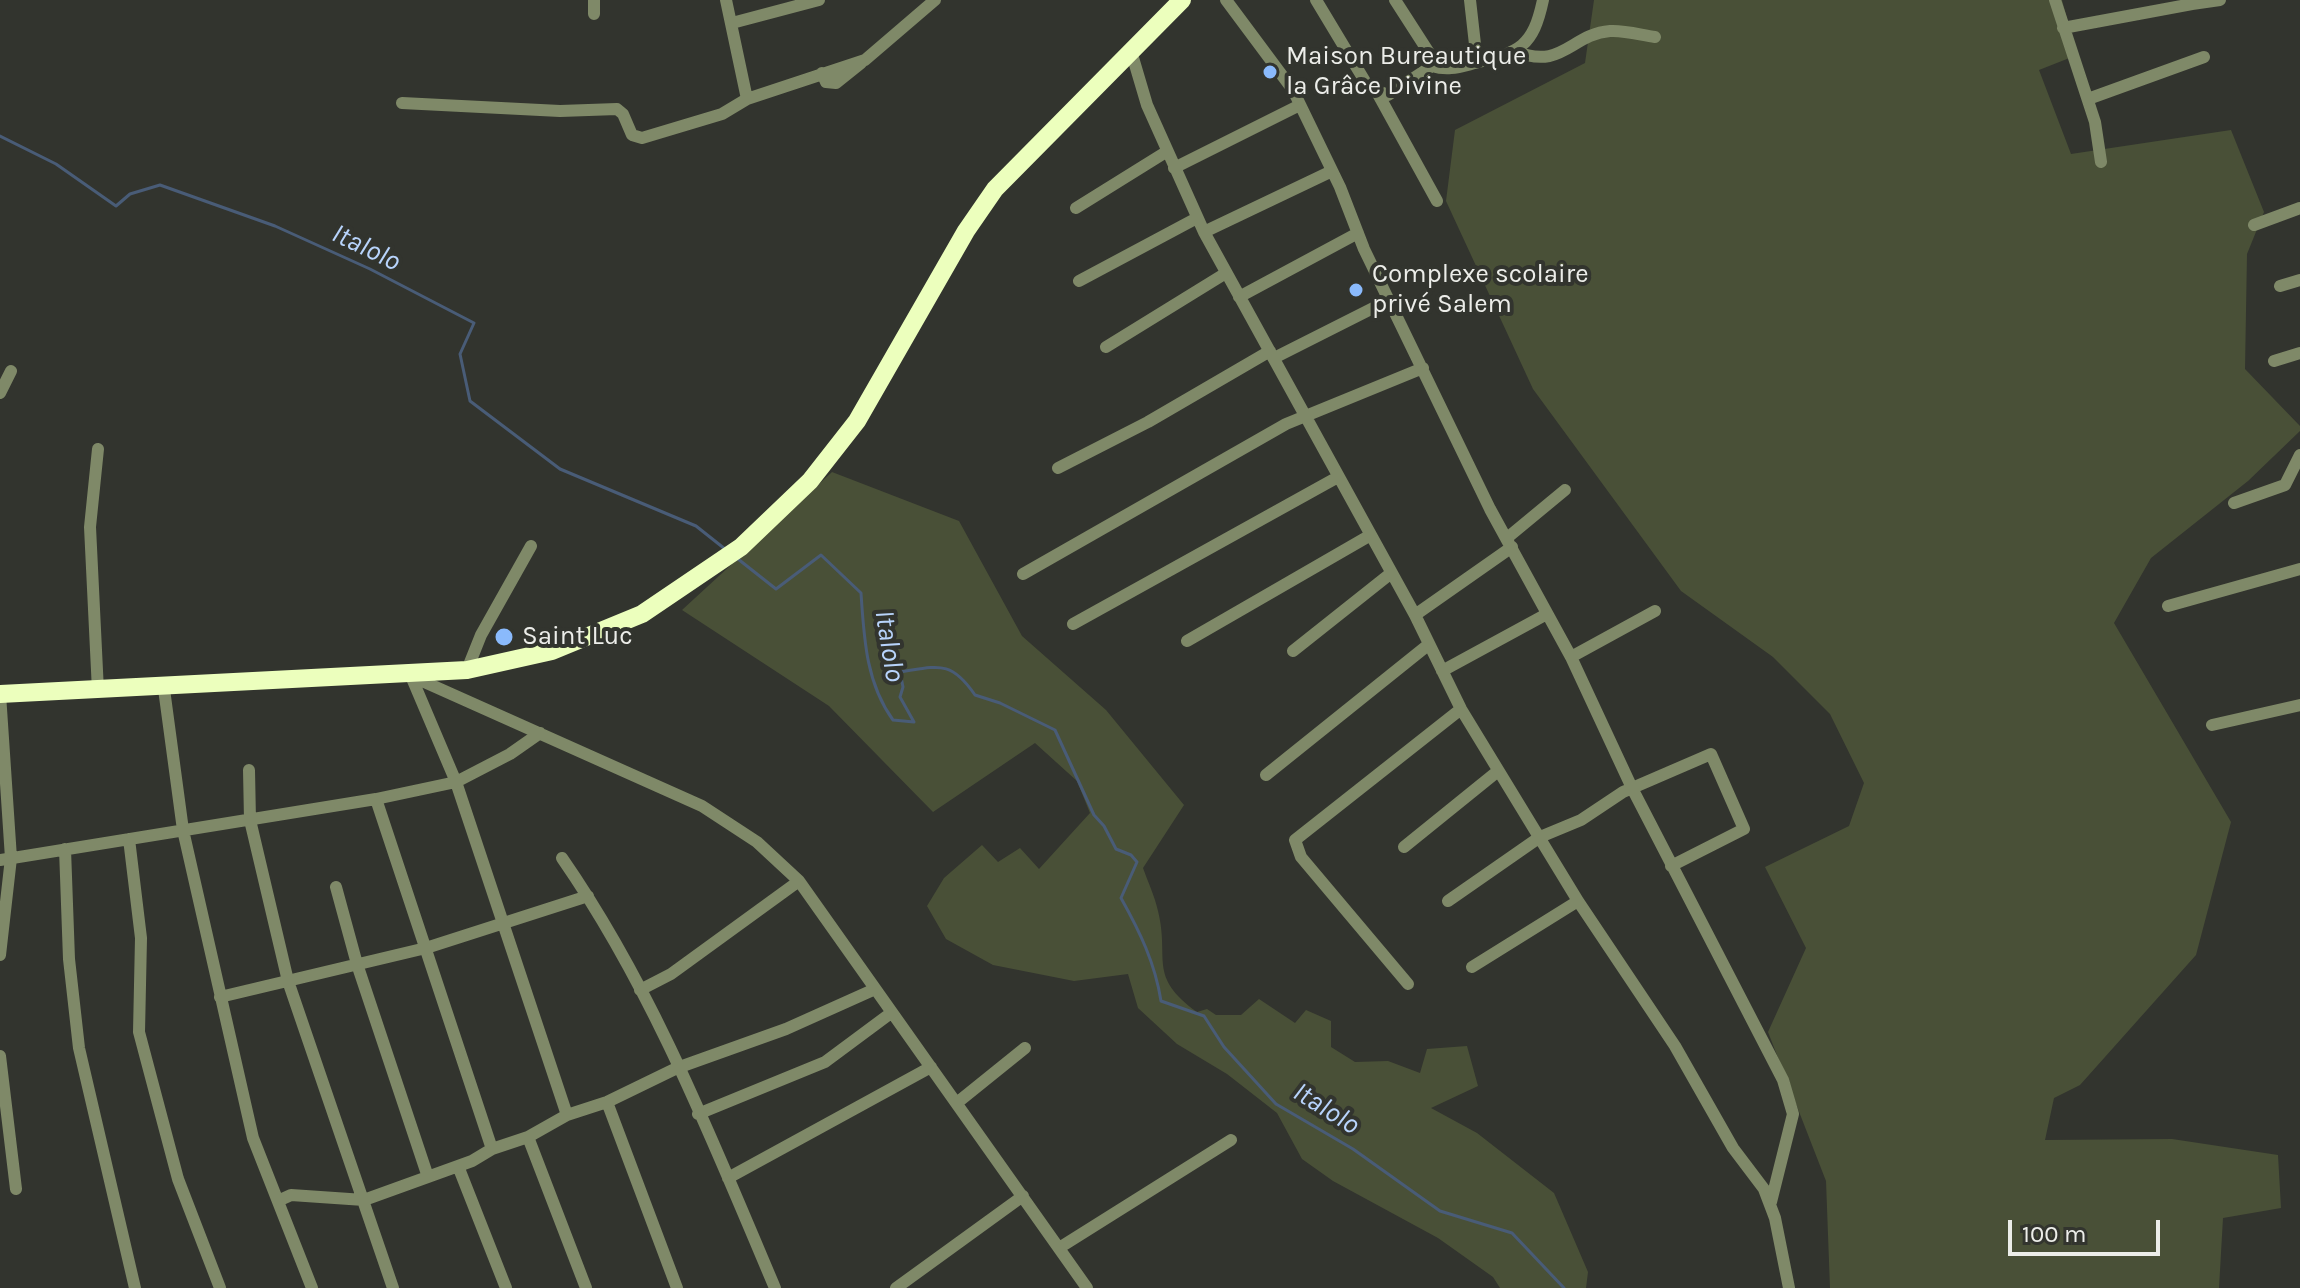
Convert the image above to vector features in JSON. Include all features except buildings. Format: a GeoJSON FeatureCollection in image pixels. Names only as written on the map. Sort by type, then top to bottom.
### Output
{"type":"FeatureCollection","features":[{"type":"Feature","properties":{"kind":"highway"},"geometry":{"type":"LineString","coordinates":[[0,694],[164,689],[411,676],[467,670],[552,651],[589,639],[642,614],[741,547],[810,481],[857,421],[966,231],[1005,176],[1182,0]]}},
{"type":"Feature","properties":{"kind":"street"},"geometry":{"type":"LineString","coordinates":[[594,0],[594,14]]}},
{"type":"Feature","properties":{"kind":"street"},"geometry":{"type":"LineString","coordinates":[[726,0],[747,99]]}},
{"type":"Feature","properties":{"kind":"street"},"geometry":{"type":"LineString","coordinates":[[732,23],[819,0]]}},
{"type":"Feature","properties":{"kind":"street"},"geometry":{"type":"LineString","coordinates":[[402,103],[560,111],[617,109],[637,138],[722,114],[747,99],[865,60],[935,0]]}},
{"type":"Feature","properties":{"kind":"street"},"geometry":{"type":"LineString","coordinates":[[1226,0],[1300,105],[1389,300],[1545,615],[1571,657],[1671,866],[1783,1080],[1793,1114],[1771,1205]]}},
{"type":"Feature","properties":{"kind":"street"},"geometry":{"type":"LineString","coordinates":[[1316,0],[1369,88],[1378,94],[1437,201]]}},
{"type":"Feature","properties":{"kind":"street"},"geometry":{"type":"LineString","coordinates":[[1395,0],[1431,53],[1432,66]]}},
{"type":"Feature","properties":{"kind":"street"},"geometry":{"type":"LineString","coordinates":[[1470,0],[1477,62]]}},
{"type":"Feature","properties":{"kind":"street"},"geometry":{"type":"LineString","coordinates":[[1432,66],[1445,71],[1515,51],[1537,27],[1543,0]]}},
{"type":"Feature","properties":{"kind":"street"},"geometry":{"type":"LineString","coordinates":[[2055,0],[2088,99],[2101,162]]}},
{"type":"Feature","properties":{"kind":"street"},"geometry":{"type":"LineString","coordinates":[[2063,28],[2191,2],[2220,0]]}},
{"type":"Feature","properties":{"kind":"street"},"geometry":{"type":"LineString","coordinates":[[1515,51],[1535,59],[1611,31],[1655,37]]}},
{"type":"Feature","properties":{"kind":"street"},"geometry":{"type":"LineString","coordinates":[[1131,51],[1166,152],[1204,232],[1415,615],[1461,709],[1578,901],[1675,1046],[1733,1148],[1764,1189],[1771,1205],[1789,1288]]}},
{"type":"Feature","properties":{"kind":"street"},"geometry":{"type":"LineString","coordinates":[[2088,99],[2204,57]]}},
{"type":"Feature","properties":{"kind":"street"},"geometry":{"type":"LineString","coordinates":[[1378,94],[1388,95],[1432,66]]}},
{"type":"Feature","properties":{"kind":"street"},"geometry":{"type":"LineString","coordinates":[[1174,168],[1300,105]]}},
{"type":"Feature","properties":{"kind":"street"},"geometry":{"type":"LineString","coordinates":[[1076,208],[1166,152]]}},
{"type":"Feature","properties":{"kind":"street"},"geometry":{"type":"LineString","coordinates":[[1204,232],[1332,171]]}},
{"type":"Feature","properties":{"kind":"street"},"geometry":{"type":"LineString","coordinates":[[2254,225],[2300,208]]}},
{"type":"Feature","properties":{"kind":"street"},"geometry":{"type":"LineString","coordinates":[[1079,281],[1197,218]]}},
{"type":"Feature","properties":{"kind":"street"},"geometry":{"type":"LineString","coordinates":[[1239,297],[1358,233]]}},
{"type":"Feature","properties":{"kind":"street"},"geometry":{"type":"LineString","coordinates":[[1106,347],[1226,273]]}},
{"type":"Feature","properties":{"kind":"street"},"geometry":{"type":"LineString","coordinates":[[2280,286],[2300,280]]}},
{"type":"Feature","properties":{"kind":"street"},"geometry":{"type":"LineString","coordinates":[[1058,468],[1272,354],[1389,300]]}},
{"type":"Feature","properties":{"kind":"street"},"geometry":{"type":"LineString","coordinates":[[2274,361],[2300,353]]}},
{"type":"Feature","properties":{"kind":"street"},"geometry":{"type":"LineString","coordinates":[[1023,574],[1305,415],[1423,368]]}},
{"type":"Feature","properties":{"kind":"street"},"geometry":{"type":"LineString","coordinates":[[0,393],[11,371]]}},
{"type":"Feature","properties":{"kind":"street"},"geometry":{"type":"LineString","coordinates":[[98,449],[90,527],[98,691]]}},
{"type":"Feature","properties":{"kind":"street"},"geometry":{"type":"LineString","coordinates":[[2285,485],[2300,455]]}},
{"type":"Feature","properties":{"kind":"street"},"geometry":{"type":"LineString","coordinates":[[1073,624],[1338,477]]}},
{"type":"Feature","properties":{"kind":"street"},"geometry":{"type":"LineString","coordinates":[[2234,503],[2285,485],[2300,484]]}},
{"type":"Feature","properties":{"kind":"street"},"geometry":{"type":"LineString","coordinates":[[1415,615],[1509,542],[1565,490]]}},
{"type":"Feature","properties":{"kind":"street"},"geometry":{"type":"LineString","coordinates":[[1187,641],[1369,536]]}},
{"type":"Feature","properties":{"kind":"street"},"geometry":{"type":"LineString","coordinates":[[467,670],[481,635],[531,546]]}},
{"type":"Feature","properties":{"kind":"street"},"geometry":{"type":"LineString","coordinates":[[2168,606],[2300,569]]}},
{"type":"Feature","properties":{"kind":"street"},"geometry":{"type":"LineString","coordinates":[[1293,651],[1390,574]]}},
{"type":"Feature","properties":{"kind":"street"},"geometry":{"type":"LineString","coordinates":[[1571,657],[1655,611]]}},
{"type":"Feature","properties":{"kind":"street"},"geometry":{"type":"LineString","coordinates":[[1442,671],[1545,615]]}},
{"type":"Feature","properties":{"kind":"street"},"geometry":{"type":"LineString","coordinates":[[1266,775],[1428,645]]}},
{"type":"Feature","properties":{"kind":"street"},"geometry":{"type":"LineString","coordinates":[[411,676],[702,806],[757,842],[799,881],[873,990],[958,1102],[1087,1288]]}},
{"type":"Feature","properties":{"kind":"street"},"geometry":{"type":"LineString","coordinates":[[411,676],[456,782],[506,924],[567,1115]]}},
{"type":"Feature","properties":{"kind":"street"},"geometry":{"type":"LineString","coordinates":[[164,689],[183,830],[253,1138],[280,1200],[312,1288]]}},
{"type":"Feature","properties":{"kind":"street"},"geometry":{"type":"LineString","coordinates":[[0,694],[6,859],[0,955]]}},
{"type":"Feature","properties":{"kind":"street"},"geometry":{"type":"LineString","coordinates":[[2212,725],[2300,705]]}},
{"type":"Feature","properties":{"kind":"street"},"geometry":{"type":"LineString","coordinates":[[1408,984],[1301,857],[1295,840],[1461,709]]}},
{"type":"Feature","properties":{"kind":"street"},"geometry":{"type":"LineString","coordinates":[[6,859],[376,799],[456,782],[510,754],[540,733]]}},
{"type":"Feature","properties":{"kind":"street"},"geometry":{"type":"LineString","coordinates":[[1448,901],[1540,837],[1581,820],[1632,788],[1711,754],[1744,829],[1671,866]]}},
{"type":"Feature","properties":{"kind":"street"},"geometry":{"type":"LineString","coordinates":[[249,770],[250,820],[288,981],[393,1288]]}},
{"type":"Feature","properties":{"kind":"street"},"geometry":{"type":"LineString","coordinates":[[1404,847],[1498,771]]}},
{"type":"Feature","properties":{"kind":"street"},"geometry":{"type":"LineString","coordinates":[[376,799],[492,1149]]}},
{"type":"Feature","properties":{"kind":"street"},"geometry":{"type":"LineString","coordinates":[[129,839],[141,938],[139,1032],[178,1179],[220,1288]]}},
{"type":"Feature","properties":{"kind":"street"},"geometry":{"type":"LineString","coordinates":[[65,849],[69,959],[79,1048],[135,1288]]}},
{"type":"Feature","properties":{"kind":"street"},"geometry":{"type":"LineString","coordinates":[[562,858],[588,896],[640,990],[728,1178],[775,1288]]}},
{"type":"Feature","properties":{"kind":"street"},"geometry":{"type":"LineString","coordinates":[[640,990],[671,974],[799,881]]}},
{"type":"Feature","properties":{"kind":"street"},"geometry":{"type":"LineString","coordinates":[[336,887],[357,964],[428,1177]]}},
{"type":"Feature","properties":{"kind":"street"},"geometry":{"type":"LineString","coordinates":[[220,997],[426,948],[588,896]]}},
{"type":"Feature","properties":{"kind":"street"},"geometry":{"type":"LineString","coordinates":[[1472,967],[1578,901]]}},
{"type":"Feature","properties":{"kind":"street"},"geometry":{"type":"LineString","coordinates":[[280,1200],[291,1195],[364,1200],[458,1166],[492,1149],[528,1137],[567,1115],[607,1102],[677,1068],[786,1029],[873,990]]}},
{"type":"Feature","properties":{"kind":"street"},"geometry":{"type":"LineString","coordinates":[[698,1114],[813,1069],[850,1046],[891,1013]]}},
{"type":"Feature","properties":{"kind":"street"},"geometry":{"type":"LineString","coordinates":[[958,1102],[1025,1048]]}},
{"type":"Feature","properties":{"kind":"street"},"geometry":{"type":"LineString","coordinates":[[0,1056],[16,1189]]}},
{"type":"Feature","properties":{"kind":"street"},"geometry":{"type":"LineString","coordinates":[[728,1178],[931,1067]]}},
{"type":"Feature","properties":{"kind":"street"},"geometry":{"type":"LineString","coordinates":[[607,1102],[677,1288]]}},
{"type":"Feature","properties":{"kind":"street"},"geometry":{"type":"LineString","coordinates":[[528,1137],[586,1288]]}},
{"type":"Feature","properties":{"kind":"street"},"geometry":{"type":"LineString","coordinates":[[1059,1248],[1231,1140]]}},
{"type":"Feature","properties":{"kind":"street"},"geometry":{"type":"LineString","coordinates":[[458,1166],[506,1288]]}},
{"type":"Feature","properties":{"kind":"street"},"geometry":{"type":"LineString","coordinates":[[896,1288],[1023,1196]]}},
{"type":"Feature","properties":{"kind":"green space"},"geometry":{"type":"Polygon","coordinates":[[[1594,0],[2062,0],[2077,55],[2039,70],[2071,154],[2231,130],[2264,212],[2247,254],[2245,369],[2300,426],[2300,431],[2248,481],[2151,558],[2114,623],[2231,822],[2196,955],[2080,1085],[2054,1098],[2045,1140],[2172,1139],[2278,1155],[2281,1208],[2223,1218],[2219,1288],[1830,1288],[1826,1181],[1768,1032],[1806,948],[1765,867],[1849,826],[1864,783],[1830,714],[1773,657],[1681,591],[1533,389],[1446,201],[1455,130],[1585,63],[1594,0]]]}},
{"type":"Feature","properties":{"kind":"green space"},"geometry":{"type":"Polygon","coordinates":[[[832,472],[959,521],[1022,636],[1106,710],[1184,805],[1143,868],[1158,911],[1166,977],[1181,999],[1197,1012],[1207,1009],[1216,1015],[1241,1015],[1259,999],[1295,1023],[1306,1010],[1331,1021],[1331,1047],[1355,1062],[1388,1061],[1420,1073],[1427,1049],[1467,1046],[1478,1086],[1431,1108],[1477,1133],[1554,1193],[1588,1272],[1586,1288],[1500,1288],[1493,1277],[1438,1238],[1333,1181],[1302,1159],[1277,1113],[1227,1074],[1177,1044],[1138,1008],[1128,974],[1074,981],[993,965],[946,939],[927,906],[944,878],[982,845],[998,862],[1020,848],[1039,869],[1090,813],[1077,781],[1035,743],[933,812],[829,706],[682,610],[832,472]]]}},
{"type":"Feature","properties":{"kind":"waterway","name":"Italolo"},"geometry":{"type":"LineString","coordinates":[[0,136],[56,164],[116,206],[130,194],[160,185],[275,226],[370,269],[474,323],[460,354],[470,401],[560,469],[696,526],[725,549]]}},
{"type":"Feature","properties":{"kind":"waterway","name":"Italolo"},"geometry":{"type":"LineString","coordinates":[[738,559],[776,589],[821,555],[861,593],[865,643],[872,675],[893,720],[914,722],[900,697],[903,687],[900,672],[935,667],[959,676],[975,695],[1000,703],[1055,730],[1094,815],[1104,826],[1116,849],[1131,855],[1137,862],[1121,898],[1146,948],[1161,1001],[1204,1016],[1224,1047],[1276,1104],[1353,1149],[1440,1211],[1512,1233],[1564,1288]]}},
{"type":"Feature","properties":{"kind":"place","name":"Maison Bureautique la Grâce Divine"},"geometry":{"type":"Point","coordinates":[1270,72]}},
{"type":"Feature","properties":{"kind":"place","name":"Complexe scolaire privé Salem"},"geometry":{"type":"Point","coordinates":[1356,290]}},
{"type":"Feature","properties":{"kind":"place","name":"Saint Luc"},"geometry":{"type":"Point","coordinates":[504,637]}}]}
